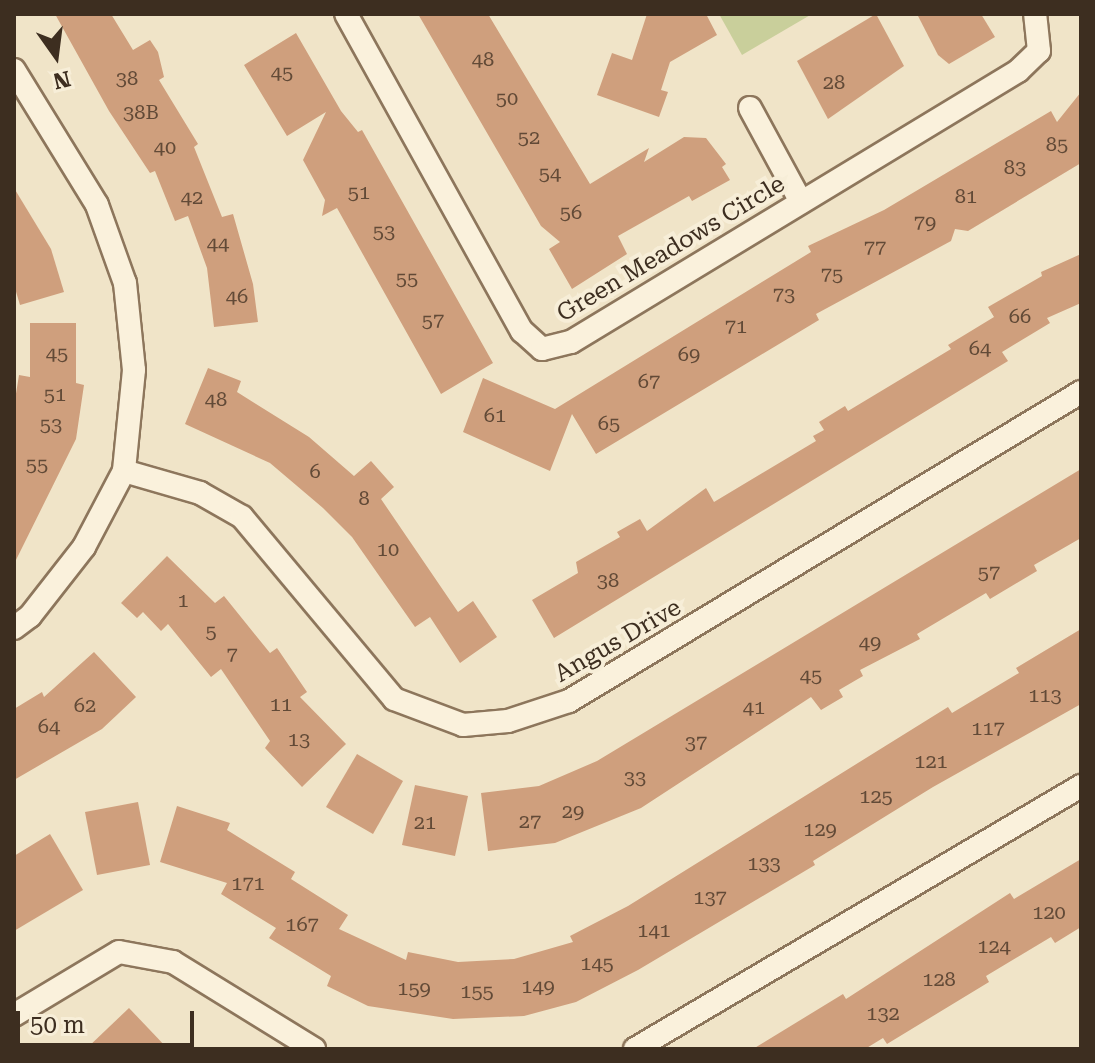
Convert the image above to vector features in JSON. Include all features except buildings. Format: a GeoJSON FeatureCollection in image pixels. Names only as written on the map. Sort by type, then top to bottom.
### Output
{"type":"FeatureCollection","features":[{"type":"Feature","properties":{"kind":"street","name":"Green Meadows Circle"},"geometry":{"type":"LineString","coordinates":[[346,14],[522,331],[542,349],[571,342],[1018,71],[1039,51],[1035,14]]}},
{"type":"Feature","properties":{"kind":"street"},"geometry":{"type":"LineString","coordinates":[[14,70],[97,205],[125,283],[134,370],[124,471],[84,547],[30,616],[14,628]]}},
{"type":"Feature","properties":{"kind":"street"},"geometry":{"type":"LineString","coordinates":[[750,108],[801,202]]}},
{"type":"Feature","properties":{"kind":"street","name":"Angus Drive"},"geometry":{"type":"LineString","coordinates":[[124,471],[200,493],[242,517],[394,699],[463,725],[493,723],[569,701],[1081,392]]}},
{"type":"Feature","properties":{"kind":"street"},"geometry":{"type":"LineString","coordinates":[[635,1049],[1081,786]]}},
{"type":"Feature","properties":{"kind":"street"},"geometry":{"type":"LineString","coordinates":[[14,1015],[119,952],[173,962],[314,1049]]}},
{"type":"Feature","properties":{"kind":"green space"},"geometry":{"type":"Polygon","coordinates":[[[719,14],[812,14],[742,55],[719,14]]]}}]}
